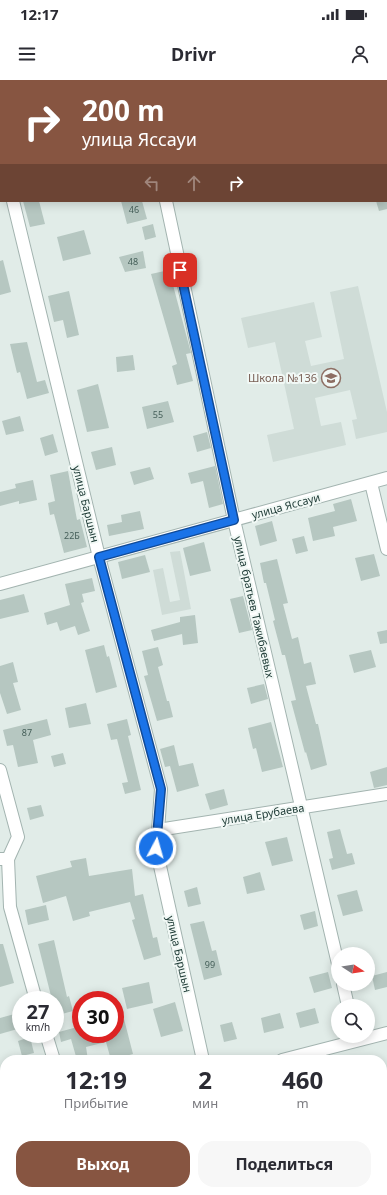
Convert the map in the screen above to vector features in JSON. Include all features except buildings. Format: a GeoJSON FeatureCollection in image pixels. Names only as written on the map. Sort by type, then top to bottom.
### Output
{"type":"FeatureCollection","features":[{"type":"Feature","properties":{"kind":"street","name":"улица Баршын"},"geometry":{"type":"LineString","coordinates":[[12,202],[99,557],[161,789],[156,848],[202,1055]]}},
{"type":"Feature","properties":{"kind":"street","name":"улица братьев Тажибаевых"},"geometry":{"type":"LineString","coordinates":[[166,202],[234,520],[334,947]]}},
{"type":"Feature","properties":{"kind":"street","name":"улица Яссауи"},"geometry":{"type":"LineString","coordinates":[[0,584],[387,478]]}},
{"type":"Feature","properties":{"kind":"street"},"geometry":{"type":"LineString","coordinates":[[371,483],[387,549]]}},
{"type":"Feature","properties":{"kind":"street"},"geometry":{"type":"LineString","coordinates":[[0,770],[18,837],[4,859],[10,907],[33,991]]}},
{"type":"Feature","properties":{"kind":"street","name":"улица Ерубаева"},"geometry":{"type":"LineString","coordinates":[[158,830],[387,794]]}},
{"type":"Feature","properties":{"kind":"street"},"geometry":{"type":"LineString","coordinates":[[375,1035],[387,1033]]}},
{"type":"Feature","properties":{"kind":"street"},"geometry":{"type":"LineString","coordinates":[[49,1043],[52,1055]]}},
{"type":"Feature","properties":{"kind":"street"},"geometry":{"type":"LineString","coordinates":[[299,1055],[341,1043]]}},
{"type":"Feature","properties":{"kind":"shaded area","name":"Школа №136"},"geometry":{"type":"Polygon","coordinates":[[[358,286],[387,412],[387,432],[356,439],[352,420],[357,419],[350,390],[315,398],[321,426],[341,422],[346,445],[273,462],[267,435],[294,429],[275,342],[248,348],[241,318],[314,302],[322,337],[305,341],[311,366],[344,359],[330,292],[358,286]]]}},
{"type":"Feature","properties":{"kind":"shaded area"},"geometry":{"type":"Polygon","coordinates":[[[180,551],[191,609],[162,615],[153,570],[163,568],[170,602],[180,600],[170,552],[180,551]]]}},
{"type":"Feature","properties":{"kind":"place","name":"Школа №136"},"geometry":{"type":"Point","coordinates":[331,378]}},
{"type":"Feature","properties":{"kind":"route"},"geometry":{"type":"LineString","coordinates":[[156,848],[161,789],[99,557],[234,520],[180,270]]}}]}
